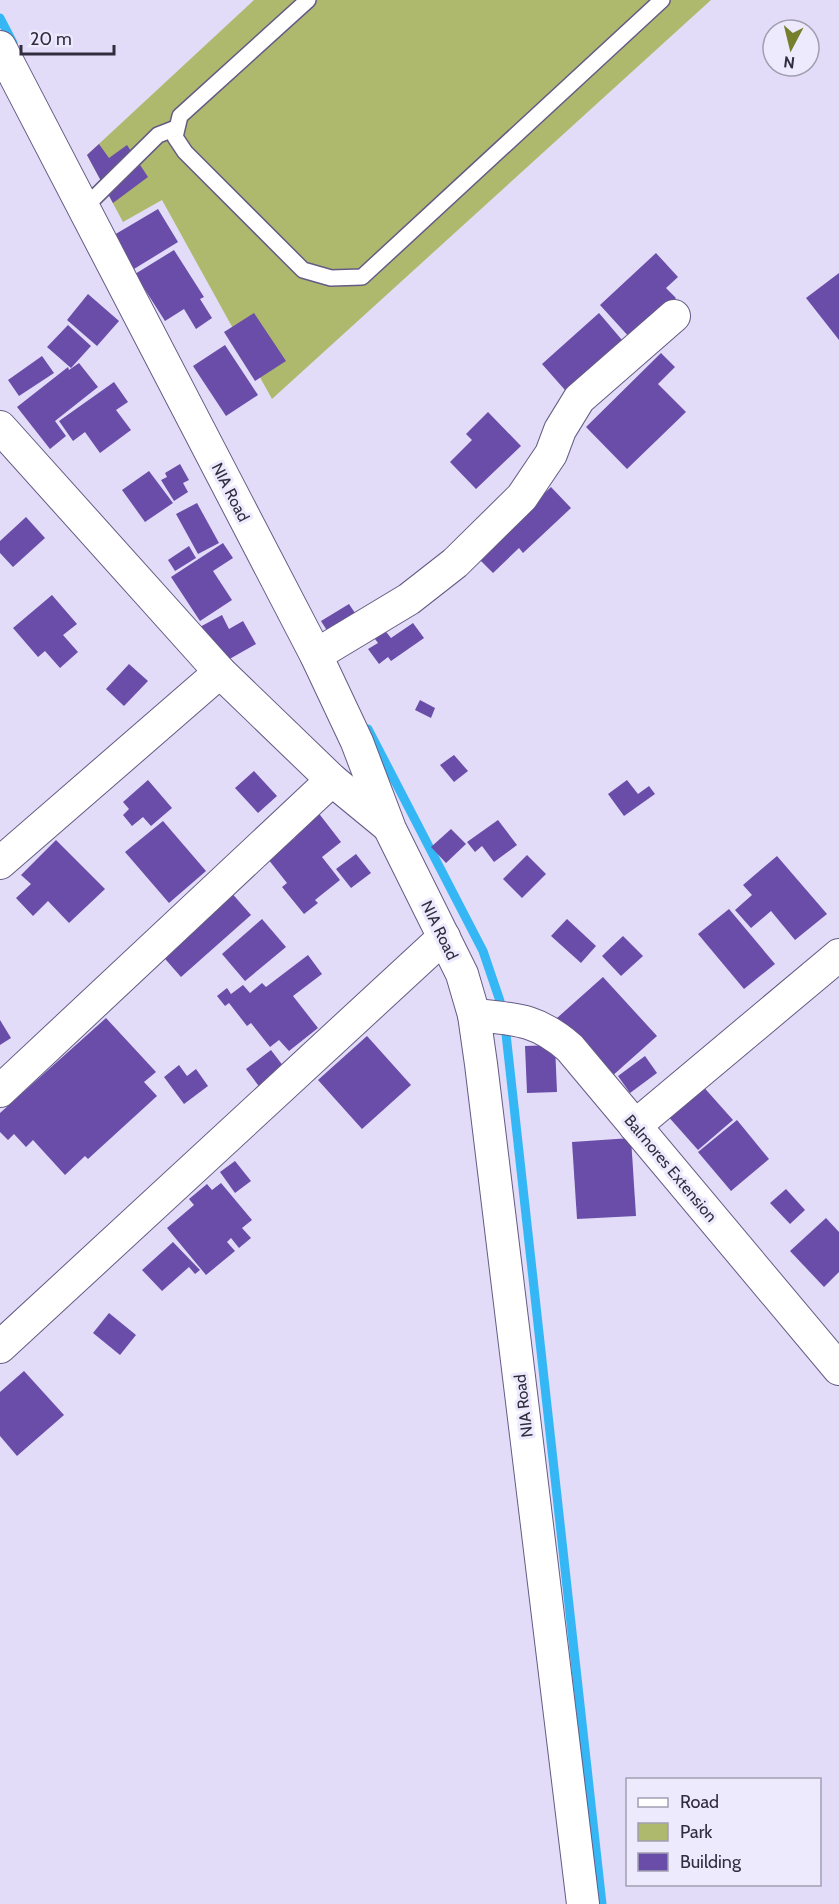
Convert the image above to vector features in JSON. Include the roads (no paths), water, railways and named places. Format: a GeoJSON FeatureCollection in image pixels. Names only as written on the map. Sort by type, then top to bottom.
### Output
{"type":"FeatureCollection","features":[{"type":"Feature","properties":{"kind":"street","name":"NIA Road"},"geometry":{"type":"LineString","coordinates":[[0,47],[92,200],[316,655],[357,742],[390,829],[462,974],[474,1015],[584,1904]]}},
{"type":"Feature","properties":{"kind":"street"},"geometry":{"type":"LineString","coordinates":[[316,655],[409,600],[455,563],[522,497],[551,454],[560,430],[579,399],[674,316]]}},
{"type":"Feature","properties":{"kind":"street"},"geometry":{"type":"LineString","coordinates":[[0,427],[220,672],[332,780],[390,829]]}},
{"type":"Feature","properties":{"kind":"street"},"geometry":{"type":"LineString","coordinates":[[0,863],[220,672]]}},
{"type":"Feature","properties":{"kind":"street"},"geometry":{"type":"LineString","coordinates":[[0,1091],[332,780]]}},
{"type":"Feature","properties":{"kind":"street"},"geometry":{"type":"LineString","coordinates":[[0,1347],[444,937]]}},
{"type":"Feature","properties":{"kind":"street"},"geometry":{"type":"LineString","coordinates":[[635,1126],[839,955]]}},
{"type":"Feature","properties":{"kind":"street","name":"Balmores Extension"},"geometry":{"type":"LineString","coordinates":[[474,1015],[513,1018],[533,1023],[553,1033],[570,1048],[839,1368]]}},
{"type":"Feature","properties":{"kind":"lane"},"geometry":{"type":"LineString","coordinates":[[308,0],[180,116],[175,137],[185,152],[303,270],[331,278],[362,277],[662,0]]}},
{"type":"Feature","properties":{"kind":"lane"},"geometry":{"type":"LineString","coordinates":[[92,200],[158,135],[176,128]]}},
{"type":"Feature","properties":{"kind":"waterway"},"geometry":{"type":"LineString","coordinates":[[0,18],[13,43]]}},
{"type":"Feature","properties":{"kind":"waterway"},"geometry":{"type":"LineString","coordinates":[[368,729],[483,951],[500,1001]]}},
{"type":"Feature","properties":{"kind":"waterway"},"geometry":{"type":"LineString","coordinates":[[506,1034],[602,1904]]}}]}
